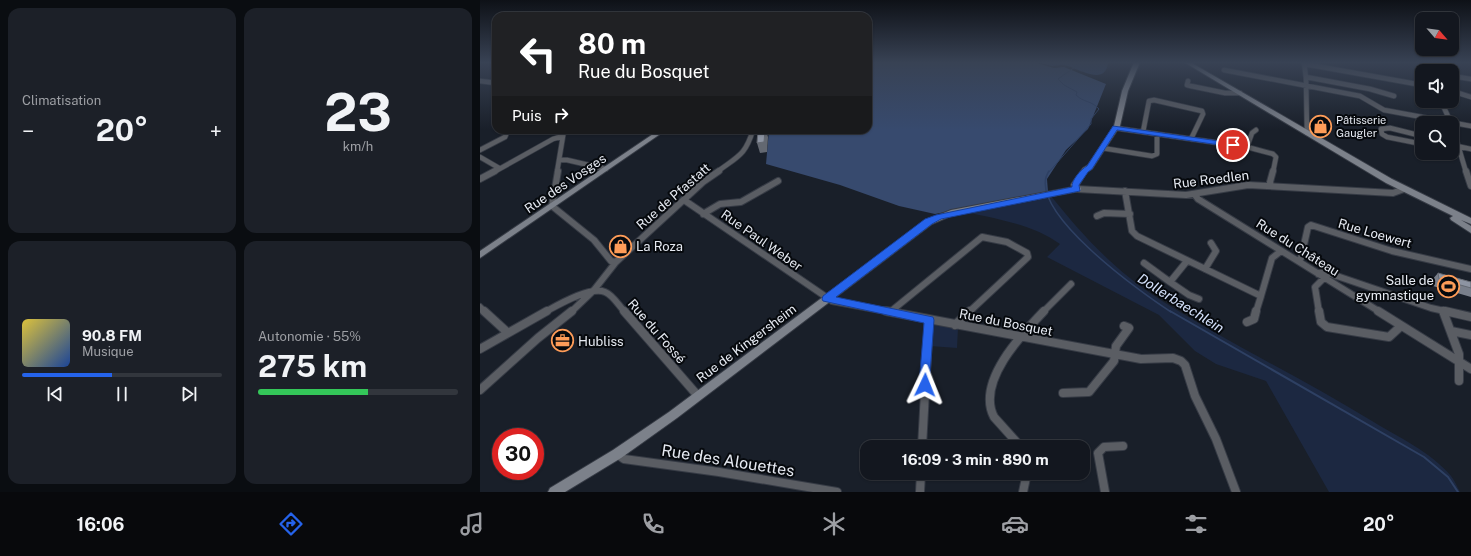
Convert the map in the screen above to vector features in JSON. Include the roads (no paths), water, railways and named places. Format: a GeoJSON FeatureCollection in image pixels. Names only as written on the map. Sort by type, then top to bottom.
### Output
{"type":"FeatureCollection","features":[{"type":"Feature","properties":{"kind":"street"},"geometry":{"type":"LineString","coordinates":[[1077,189],[1075,185],[1115,128],[1122,110],[1121,106],[1127,85]]}},
{"type":"Feature","properties":{"kind":"street"},"geometry":{"type":"LineString","coordinates":[[1187,85],[1225,93],[1240,93]]}},
{"type":"Feature","properties":{"kind":"street"},"geometry":{"type":"LineString","coordinates":[[1226,85],[1404,189],[1471,221]]}},
{"type":"Feature","properties":{"kind":"street"},"geometry":{"type":"LineString","coordinates":[[1301,85],[1360,96],[1384,110],[1415,116]]}},
{"type":"Feature","properties":{"kind":"street"},"geometry":{"type":"LineString","coordinates":[[1343,85],[1394,96]]}},
{"type":"Feature","properties":{"kind":"street"},"geometry":{"type":"LineString","coordinates":[[1306,86],[1306,106],[1309,126],[1307,133]]}},
{"type":"Feature","properties":{"kind":"street"},"geometry":{"type":"LineString","coordinates":[[1459,93],[1471,97]]}},
{"type":"Feature","properties":{"kind":"street"},"geometry":{"type":"LineString","coordinates":[[1143,132],[1149,100],[1154,100],[1202,111],[1203,114],[1191,139]]}},
{"type":"Feature","properties":{"kind":"street"},"geometry":{"type":"LineString","coordinates":[[1459,124],[1471,126]]}},
{"type":"Feature","properties":{"kind":"street"},"geometry":{"type":"LineString","coordinates":[[1115,128],[1247,147],[1273,154],[1276,157],[1270,182],[1272,186]]}},
{"type":"Feature","properties":{"kind":"street"},"geometry":{"type":"LineString","coordinates":[[1415,134],[1390,128],[1382,129],[1382,134],[1387,137],[1415,143]]}},
{"type":"Feature","properties":{"kind":"street"},"geometry":{"type":"LineString","coordinates":[[1247,147],[1252,133],[1256,130]]}},
{"type":"Feature","properties":{"kind":"street"},"geometry":{"type":"LineString","coordinates":[[480,150],[505,137],[506,134]]}},
{"type":"Feature","properties":{"kind":"street"},"geometry":{"type":"LineString","coordinates":[[480,179],[561,134]]}},
{"type":"Feature","properties":{"kind":"street"},"geometry":{"type":"LineString","coordinates":[[563,134],[552,206],[594,240],[611,261],[616,262]]}},
{"type":"Feature","properties":{"kind":"street","name":"Rue des Vosges"},"geometry":{"type":"LineString","coordinates":[[480,255],[657,134]]}},
{"type":"Feature","properties":{"kind":"street","name":"Rue de Pfastatt"},"geometry":{"type":"LineString","coordinates":[[480,390],[538,338],[579,306],[616,262],[703,182],[743,153],[748,146],[752,134]]}},
{"type":"Feature","properties":{"kind":"street"},"geometry":{"type":"LineString","coordinates":[[1102,148],[1152,156],[1156,154],[1157,134]]}},
{"type":"Feature","properties":{"kind":"street"},"geometry":{"type":"LineString","coordinates":[[1471,148],[1460,147],[1471,186]]}},
{"type":"Feature","properties":{"kind":"street"},"geometry":{"type":"LineString","coordinates":[[480,157],[499,168]]}},
{"type":"Feature","properties":{"kind":"street"},"geometry":{"type":"LineString","coordinates":[[560,160],[567,160],[606,169]]}},
{"type":"Feature","properties":{"kind":"street"},"geometry":{"type":"LineString","coordinates":[[704,214],[720,204],[741,202],[778,181]]}},
{"type":"Feature","properties":{"kind":"street","name":"Rue Roedlen"},"geometry":{"type":"LineString","coordinates":[[951,213],[1077,189],[1125,191],[1167,196],[1195,195],[1236,186],[1272,186],[1393,193],[1404,189]]}},
{"type":"Feature","properties":{"kind":"street"},"geometry":{"type":"LineString","coordinates":[[1125,191],[1132,231],[1137,236],[1261,296]]}},
{"type":"Feature","properties":{"kind":"street","name":"Rue du Château"},"geometry":{"type":"LineString","coordinates":[[1195,195],[1198,199],[1471,368]]}},
{"type":"Feature","properties":{"kind":"street","name":"Rue Paul Weber"},"geometry":{"type":"LineString","coordinates":[[684,200],[827,299]]}},
{"type":"Feature","properties":{"kind":"street"},"geometry":{"type":"LineString","coordinates":[[1430,202],[1471,230]]}},
{"type":"Feature","properties":{"kind":"street","name":"Rue de Kingersheim"},"geometry":{"type":"LineString","coordinates":[[554,492],[617,454],[698,396],[928,222],[951,213]]}},
{"type":"Feature","properties":{"kind":"street"},"geometry":{"type":"LineString","coordinates":[[1097,216],[1104,213],[1130,214]]}},
{"type":"Feature","properties":{"kind":"street","name":"Rue Loewert"},"geometry":{"type":"LineString","coordinates":[[1298,261],[1308,227],[1311,225],[1392,250],[1471,269]]}},
{"type":"Feature","properties":{"kind":"street"},"geometry":{"type":"LineString","coordinates":[[890,312],[982,237],[1007,242],[1027,253],[1028,257],[955,325]]}},
{"type":"Feature","properties":{"kind":"street"},"geometry":{"type":"LineString","coordinates":[[1205,269],[1216,251],[1211,243]]}},
{"type":"Feature","properties":{"kind":"street"},"geometry":{"type":"LineString","coordinates":[[1248,322],[1254,319],[1272,258],[1281,251]]}},
{"type":"Feature","properties":{"kind":"street"},"geometry":{"type":"LineString","coordinates":[[1170,282],[1186,261]]}},
{"type":"Feature","properties":{"kind":"street"},"geometry":{"type":"LineString","coordinates":[[1144,263],[1189,295],[1199,299]]}},
{"type":"Feature","properties":{"kind":"street"},"geometry":{"type":"LineString","coordinates":[[1401,326],[1389,338],[1327,327],[1321,322],[1315,287],[1323,272],[1443,311],[1471,317]]}},
{"type":"Feature","properties":{"kind":"street"},"geometry":{"type":"LineString","coordinates":[[1014,440],[998,423],[991,412],[989,404],[990,391],[996,374],[1019,336],[1071,284]]}},
{"type":"Feature","properties":{"kind":"street"},"geometry":{"type":"LineString","coordinates":[[480,349],[500,339],[507,332],[514,330],[581,294],[594,290]]}},
{"type":"Feature","properties":{"kind":"street","name":"Rue du Fossé"},"geometry":{"type":"LineString","coordinates":[[594,290],[604,291],[612,297],[698,396]]}},
{"type":"Feature","properties":{"kind":"street","name":"Rue du Bosquet"},"geometry":{"type":"LineString","coordinates":[[827,299],[955,325],[1141,359],[1173,358],[1181,361],[1187,371],[1195,396],[1216,439],[1236,492]]}},
{"type":"Feature","properties":{"kind":"street"},"geometry":{"type":"LineString","coordinates":[[480,307],[507,332]]}},
{"type":"Feature","properties":{"kind":"street"},"geometry":{"type":"LineString","coordinates":[[1443,311],[1451,331],[1460,362],[1461,372],[1459,381]]}},
{"type":"Feature","properties":{"kind":"street"},"geometry":{"type":"LineString","coordinates":[[922,440],[929,320]]}},
{"type":"Feature","properties":{"kind":"street"},"geometry":{"type":"LineString","coordinates":[[1062,392],[1089,392],[1114,361],[1116,346],[1129,328],[1124,326]]}},
{"type":"Feature","properties":{"kind":"street"},"geometry":{"type":"LineString","coordinates":[[1451,331],[1471,335]]}},
{"type":"Feature","properties":{"kind":"street"},"geometry":{"type":"LineString","coordinates":[[1105,492],[1098,453],[1104,447],[1123,446]]}},
{"type":"Feature","properties":{"kind":"street","name":"Rue des Alouettes"},"geometry":{"type":"LineString","coordinates":[[617,454],[624,459],[719,472],[794,489],[837,492]]}},
{"type":"Feature","properties":{"kind":"street"},"geometry":{"type":"LineString","coordinates":[[920,492],[921,480]]}},
{"type":"Feature","properties":{"kind":"street"},"geometry":{"type":"LineString","coordinates":[[1023,492],[1026,480]]}},
{"type":"Feature","properties":{"kind":"waterway","name":"Dollerbaechlein"},"geometry":{"type":"LineString","coordinates":[[1049,172],[1091,124],[1091,119],[1099,109],[1093,104],[1079,98],[1076,95],[1077,92],[1064,85]]}},
{"type":"Feature","properties":{"kind":"waterway","name":"Dollerbaechlein"},"geometry":{"type":"LineString","coordinates":[[1049,171],[1046,187],[1053,207],[1069,228],[1090,249],[1136,288],[1171,312]]}},
{"type":"Feature","properties":{"kind":"waterway","name":"Dollerbaechlein"},"geometry":{"type":"LineString","coordinates":[[1170,311],[1424,457],[1448,477],[1458,492]]}},
{"type":"Feature","properties":{"kind":"place","name":"Pâtisserie Gaugler"},"geometry":{"type":"Point","coordinates":[1320,126]}},
{"type":"Feature","properties":{"kind":"place","name":"La Roza"},"geometry":{"type":"Point","coordinates":[620,246]}},
{"type":"Feature","properties":{"kind":"place","name":"Salle de gymnastique"},"geometry":{"type":"Point","coordinates":[1449,287]}},
{"type":"Feature","properties":{"kind":"place","name":"Hubliss"},"geometry":{"type":"Point","coordinates":[563,341]}}]}
